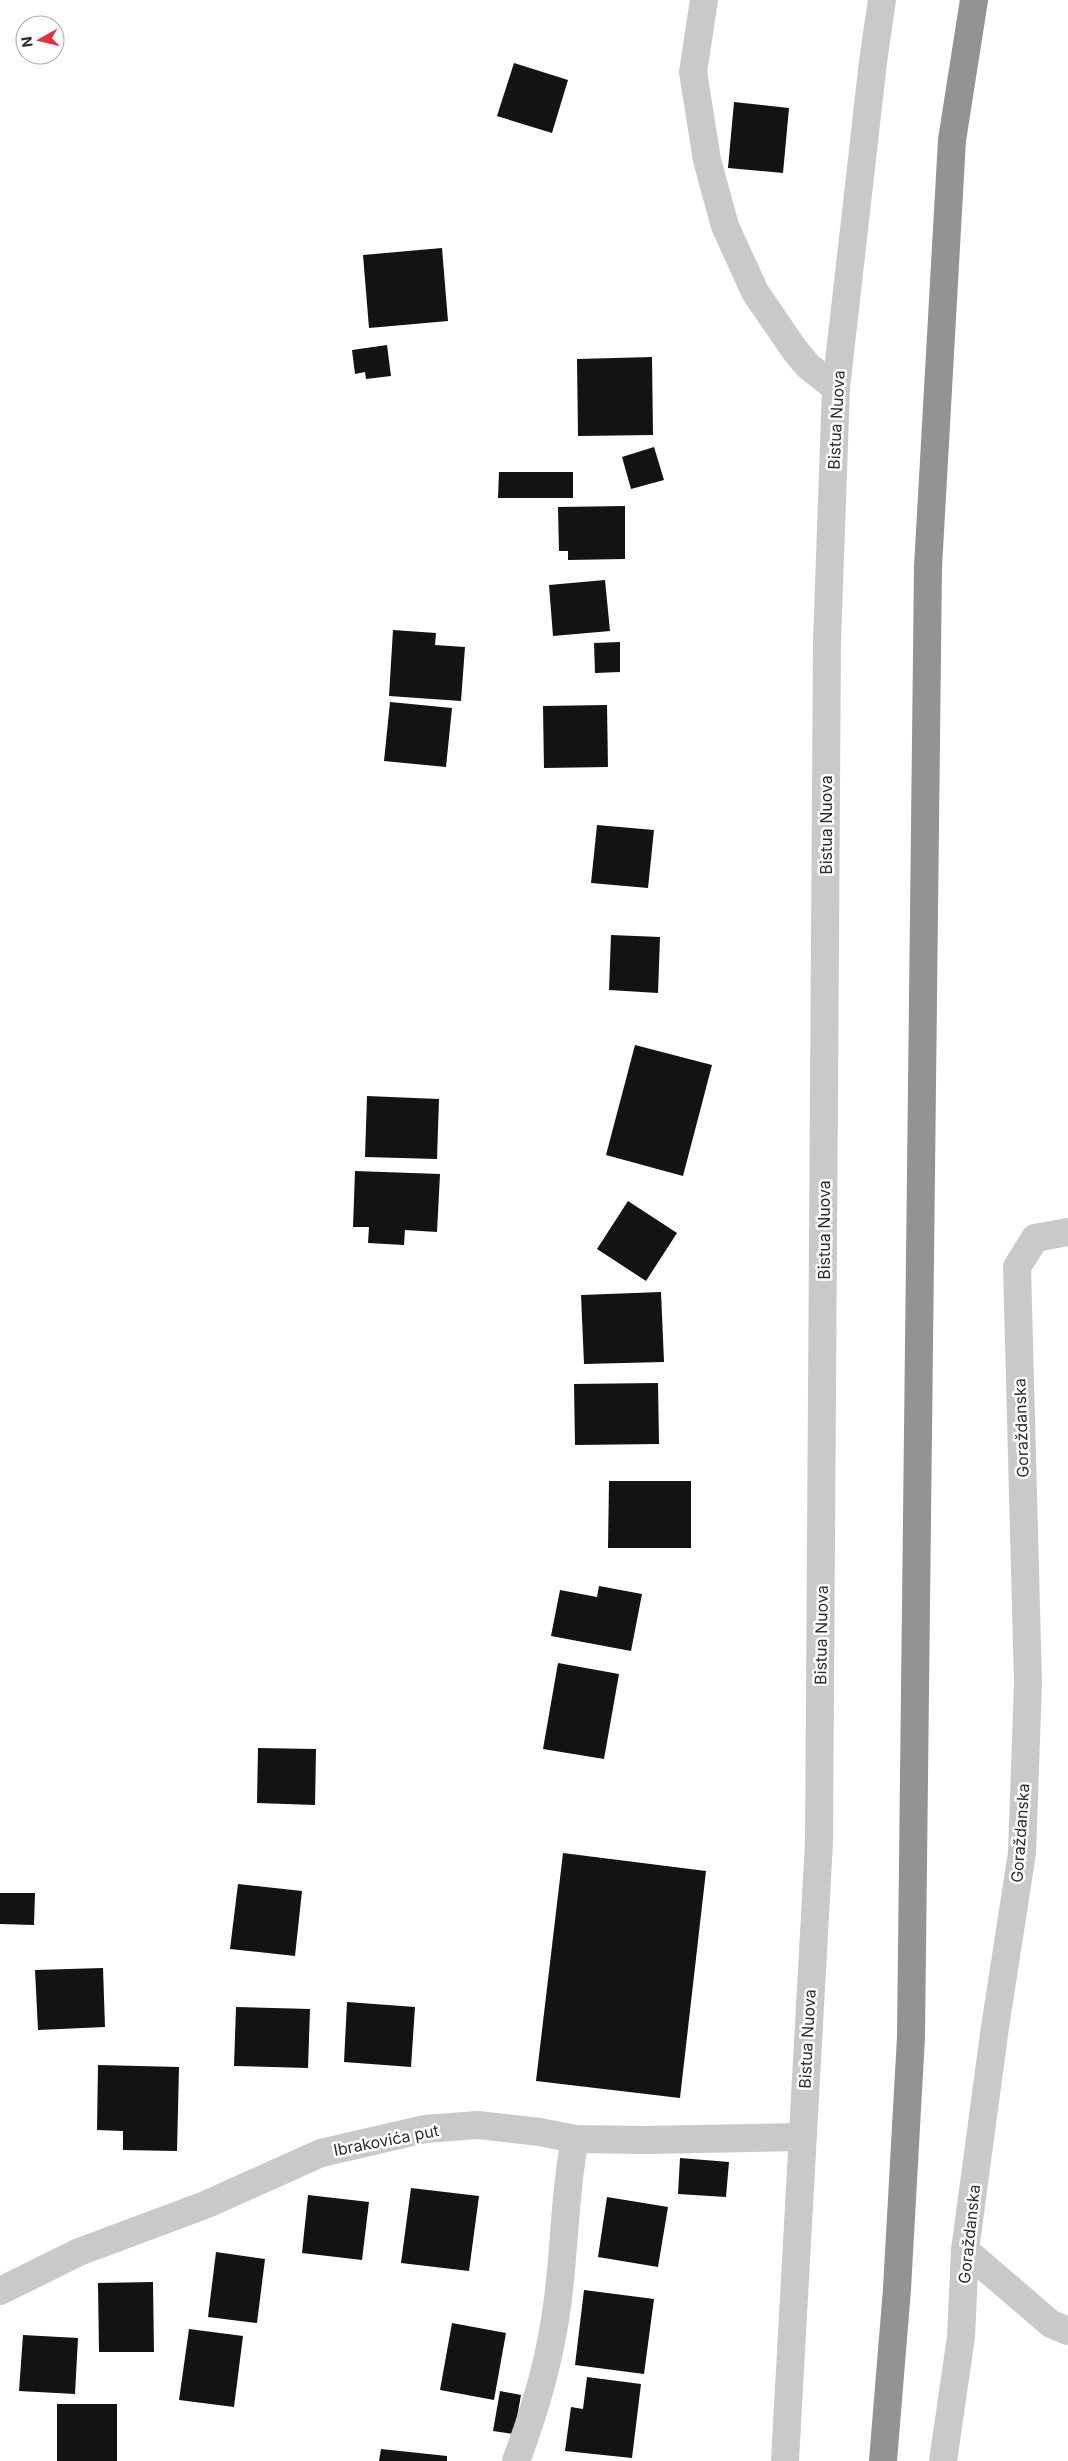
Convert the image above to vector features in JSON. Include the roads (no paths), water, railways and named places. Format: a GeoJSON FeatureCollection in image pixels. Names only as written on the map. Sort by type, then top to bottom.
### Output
{"type":"FeatureCollection","features":[{"type":"Feature","properties":{"kind":"highway"},"geometry":{"type":"LineString","coordinates":[[883,2461],[897,2289],[911,2037],[928,567],[952,140],[974,0]]}},
{"type":"Feature","properties":{"kind":"street"},"geometry":{"type":"LineString","coordinates":[[704,0],[693,72],[707,160],[725,226],[760,300],[808,366],[836,388]]}},
{"type":"Feature","properties":{"kind":"street","name":"Bistua Nuova"},"geometry":{"type":"LineString","coordinates":[[785,2461],[801,2137],[819,1842],[827,641],[836,388],[872,62],[882,0]]}},
{"type":"Feature","properties":{"kind":"street","name":"Goraždanska"},"geometry":{"type":"LineString","coordinates":[[943,2461],[961,2337],[965,2250],[995,2027],[1022,1853],[1028,1683],[1017,1267],[1034,1238],[1068,1232]]}},
{"type":"Feature","properties":{"kind":"street","name":"Ibrakovića put"},"geometry":{"type":"LineString","coordinates":[[0,2291],[79,2252],[205,2206],[321,2153],[425,2129],[478,2125],[540,2132],[575,2139],[645,2140],[801,2137]]}},
{"type":"Feature","properties":{"kind":"street"},"geometry":{"type":"LineString","coordinates":[[516,2461],[543,2382],[557,2307],[570,2166],[575,2139]]}},
{"type":"Feature","properties":{"kind":"street"},"geometry":{"type":"LineString","coordinates":[[965,2250],[1051,2324],[1068,2332]]}}]}
